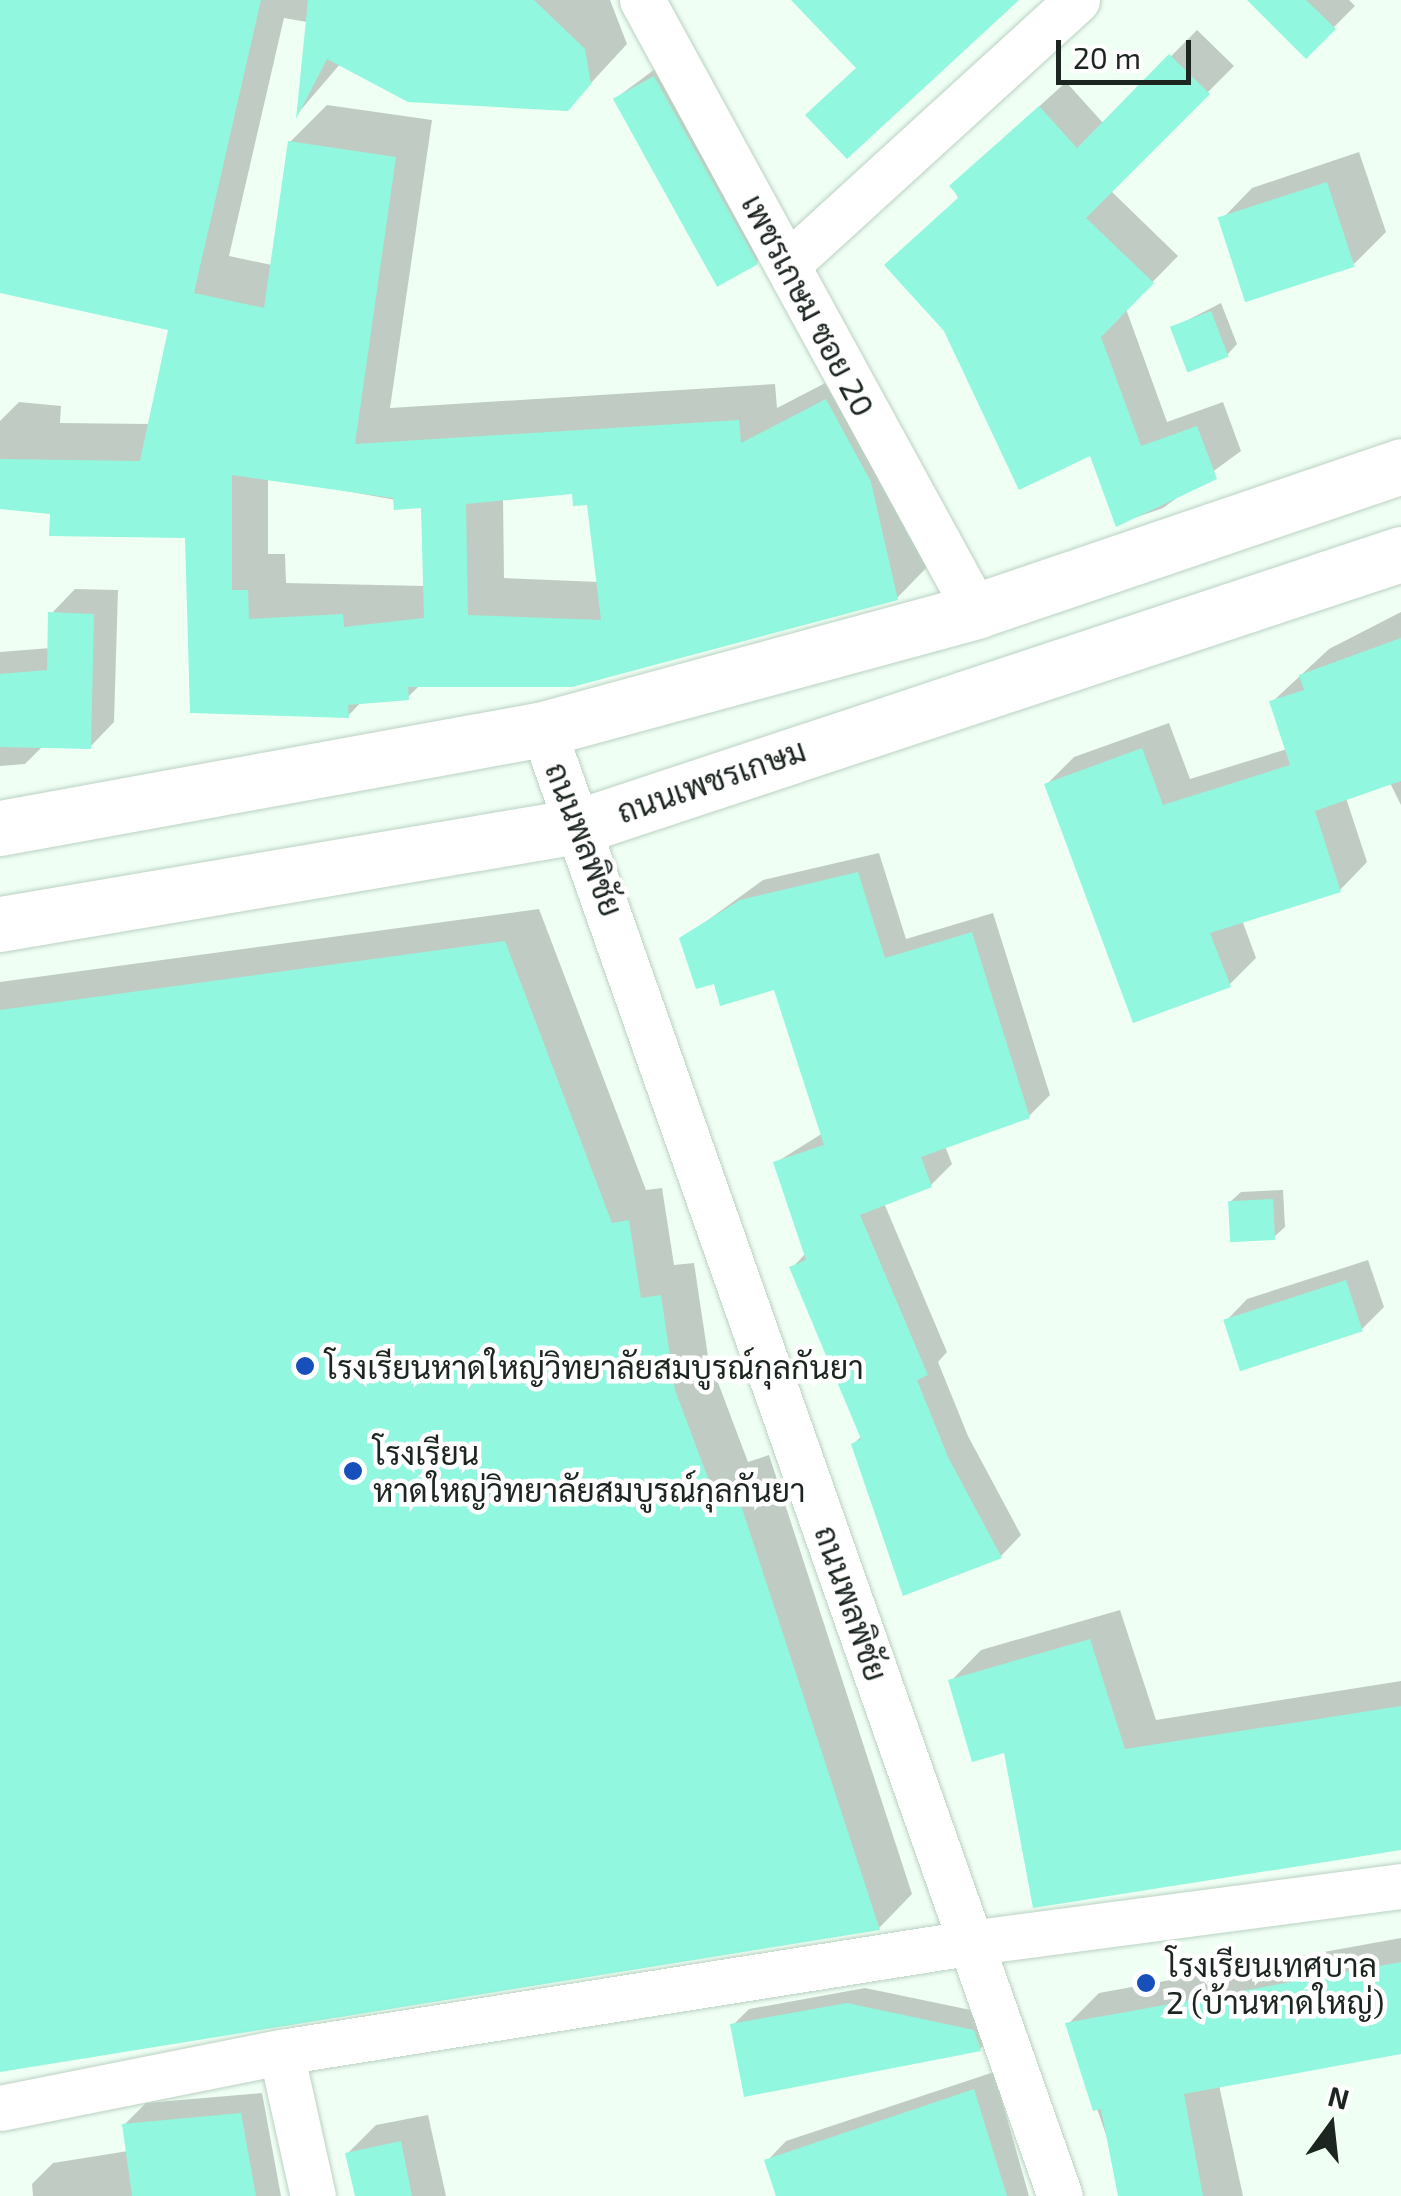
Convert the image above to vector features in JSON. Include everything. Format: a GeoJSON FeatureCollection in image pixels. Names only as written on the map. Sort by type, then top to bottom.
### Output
{"type":"FeatureCollection","features":[{"type":"Feature","properties":{"kind":"main road"},"geometry":{"type":"LineString","coordinates":[[0,828],[543,729],[976,610],[1401,466]]}},
{"type":"Feature","properties":{"kind":"main road","name":"ถนนเพชรเกษม"},"geometry":{"type":"LineString","coordinates":[[0,924],[583,825],[1401,554]]}},
{"type":"Feature","properties":{"kind":"street","name":"เพชรเกษม ซอย 20"},"geometry":{"type":"LineString","coordinates":[[642,0],[976,610]]}},
{"type":"Feature","properties":{"kind":"street"},"geometry":{"type":"LineString","coordinates":[[789,263],[1076,0]]}},
{"type":"Feature","properties":{"kind":"street","name":"ถนนพลพิชัย"},"geometry":{"type":"LineString","coordinates":[[543,729],[583,825],[968,1943],[1060,2196]]}},
{"type":"Feature","properties":{"kind":"street"},"geometry":{"type":"LineString","coordinates":[[0,2108],[281,2052],[968,1943],[1401,1886]]}},
{"type":"Feature","properties":{"kind":"street"},"geometry":{"type":"LineString","coordinates":[[281,2052],[313,2196]]}},
{"type":"Feature","properties":{"kind":"building"},"geometry":{"type":"Polygon","coordinates":[[[0,0],[261,0],[194,293],[264,308],[288,141],[396,157],[355,444],[739,420],[741,443],[826,399],[871,482],[898,600],[572,687],[408,687],[409,700],[348,705],[349,718],[190,713],[185,538],[49,536],[50,514],[0,509],[0,459],[140,461],[168,330],[0,293],[0,0]],[[232,475],[232,590],[248,590],[249,619],[343,614],[344,627],[424,618],[421,508],[394,510],[393,498],[232,475]],[[572,494],[466,504],[468,615],[601,620],[587,505],[573,506],[572,494]]]}},
{"type":"Feature","properties":{"kind":"building"},"geometry":{"type":"Polygon","coordinates":[[[308,0],[534,0],[585,49],[591,84],[568,111],[408,102],[327,59],[296,119],[308,0]]]}},
{"type":"Feature","properties":{"kind":"building"},"geometry":{"type":"Polygon","coordinates":[[[791,0],[1019,0],[847,159],[805,115],[856,68],[791,0]]]}},
{"type":"Feature","properties":{"kind":"building"},"geometry":{"type":"Polygon","coordinates":[[[1247,0],[1306,0],[1336,29],[1306,59],[1247,0]]]}},
{"type":"Feature","properties":{"kind":"building"},"geometry":{"type":"Polygon","coordinates":[[[1169,54],[1210,94],[1086,218],[1154,283],[1101,337],[1141,446],[1197,426],[1217,479],[1116,527],[1090,456],[1019,490],[944,331],[884,265],[959,197],[949,186],[1039,106],[1077,148],[1169,54]]]}},
{"type":"Feature","properties":{"kind":"building"},"geometry":{"type":"Polygon","coordinates":[[[654,76],[758,264],[717,287],[613,99],[654,76]]]}},
{"type":"Feature","properties":{"kind":"building"},"geometry":{"type":"Polygon","coordinates":[[[1327,182],[1355,267],[1245,302],[1218,218],[1327,182]]]}},
{"type":"Feature","properties":{"kind":"building"},"geometry":{"type":"Polygon","coordinates":[[[1211,311],[1229,357],[1187,373],[1170,327],[1211,311]]]}},
{"type":"Feature","properties":{"kind":"building"},"geometry":{"type":"Polygon","coordinates":[[[48,612],[94,614],[91,749],[0,747],[0,674],[47,670],[48,612]]]}},
{"type":"Feature","properties":{"kind":"building"},"geometry":{"type":"Polygon","coordinates":[[[1401,638],[1401,781],[1315,811],[1341,892],[1210,933],[1231,987],[1133,1023],[1044,784],[1142,748],[1163,805],[1290,765],[1269,701],[1304,690],[1299,675],[1401,638]]]}},
{"type":"Feature","properties":{"kind":"building"},"geometry":{"type":"Polygon","coordinates":[[[858,872],[885,958],[972,932],[1030,1118],[921,1157],[932,1187],[860,1215],[928,1375],[917,1380],[948,1457],[1002,1558],[903,1596],[851,1444],[861,1439],[789,1267],[806,1260],[773,1162],[824,1145],[774,990],[720,1006],[714,984],[696,989],[679,938],[740,900],[858,872]]]}},
{"type":"Feature","properties":{"kind":"building","name":"โรงเรียน หาดใหญ่วิทยาลัยสมบูรณ์กุลกันยา"},"geometry":{"type":"Polygon","coordinates":[[[505,941],[612,1223],[629,1220],[641,1298],[661,1295],[675,1390],[714,1494],[735,1487],[880,1930],[0,2072],[0,1010],[505,941]]]}},
{"type":"Feature","properties":{"kind":"building"},"geometry":{"type":"Polygon","coordinates":[[[1273,1199],[1275,1240],[1230,1242],[1228,1201],[1273,1199]]]}},
{"type":"Feature","properties":{"kind":"building"},"geometry":{"type":"Polygon","coordinates":[[[1346,1280],[1363,1331],[1240,1371],[1223,1320],[1346,1280]]]}},
{"type":"Feature","properties":{"kind":"building"},"geometry":{"type":"Polygon","coordinates":[[[1090,1639],[1125,1749],[1401,1706],[1401,1850],[1033,1908],[1004,1753],[972,1762],[948,1680],[1090,1639]]]}},
{"type":"Feature","properties":{"kind":"building"},"geometry":{"type":"Polygon","coordinates":[[[1401,1962],[1401,2054],[1184,2094],[1203,2196],[1118,2196],[1101,2109],[1093,2111],[1065,2023],[1401,1962]]]}},
{"type":"Feature","properties":{"kind":"building"},"geometry":{"type":"Polygon","coordinates":[[[847,2003],[974,2030],[981,2051],[744,2097],[730,2024],[847,2003]]]}},
{"type":"Feature","properties":{"kind":"building"},"geometry":{"type":"Polygon","coordinates":[[[974,2089],[1007,2196],[776,2196],[764,2160],[974,2089]]]}},
{"type":"Feature","properties":{"kind":"building"},"geometry":{"type":"Polygon","coordinates":[[[241,2113],[256,2196],[132,2196],[122,2124],[241,2113]]]}},
{"type":"Feature","properties":{"kind":"building"},"geometry":{"type":"Polygon","coordinates":[[[401,2141],[412,2196],[355,2196],[345,2153],[401,2141]]]}},
{"type":"Feature","properties":{"kind":"place","name":"โรงเรียนหาดใหญ่วิทยาลัยสมบูรณ์กุลกันยา"},"geometry":{"type":"Point","coordinates":[305,1366]}},
{"type":"Feature","properties":{"kind":"place","name":"โรงเรียน หาดใหญ่วิทยาลัยสมบูรณ์กุลกันยา"},"geometry":{"type":"Point","coordinates":[353,1471]}},
{"type":"Feature","properties":{"kind":"place","name":"โรงเรียนเทศบาล 2 (บ้านหาดใหญ่)"},"geometry":{"type":"Point","coordinates":[1146,1983]}}]}
